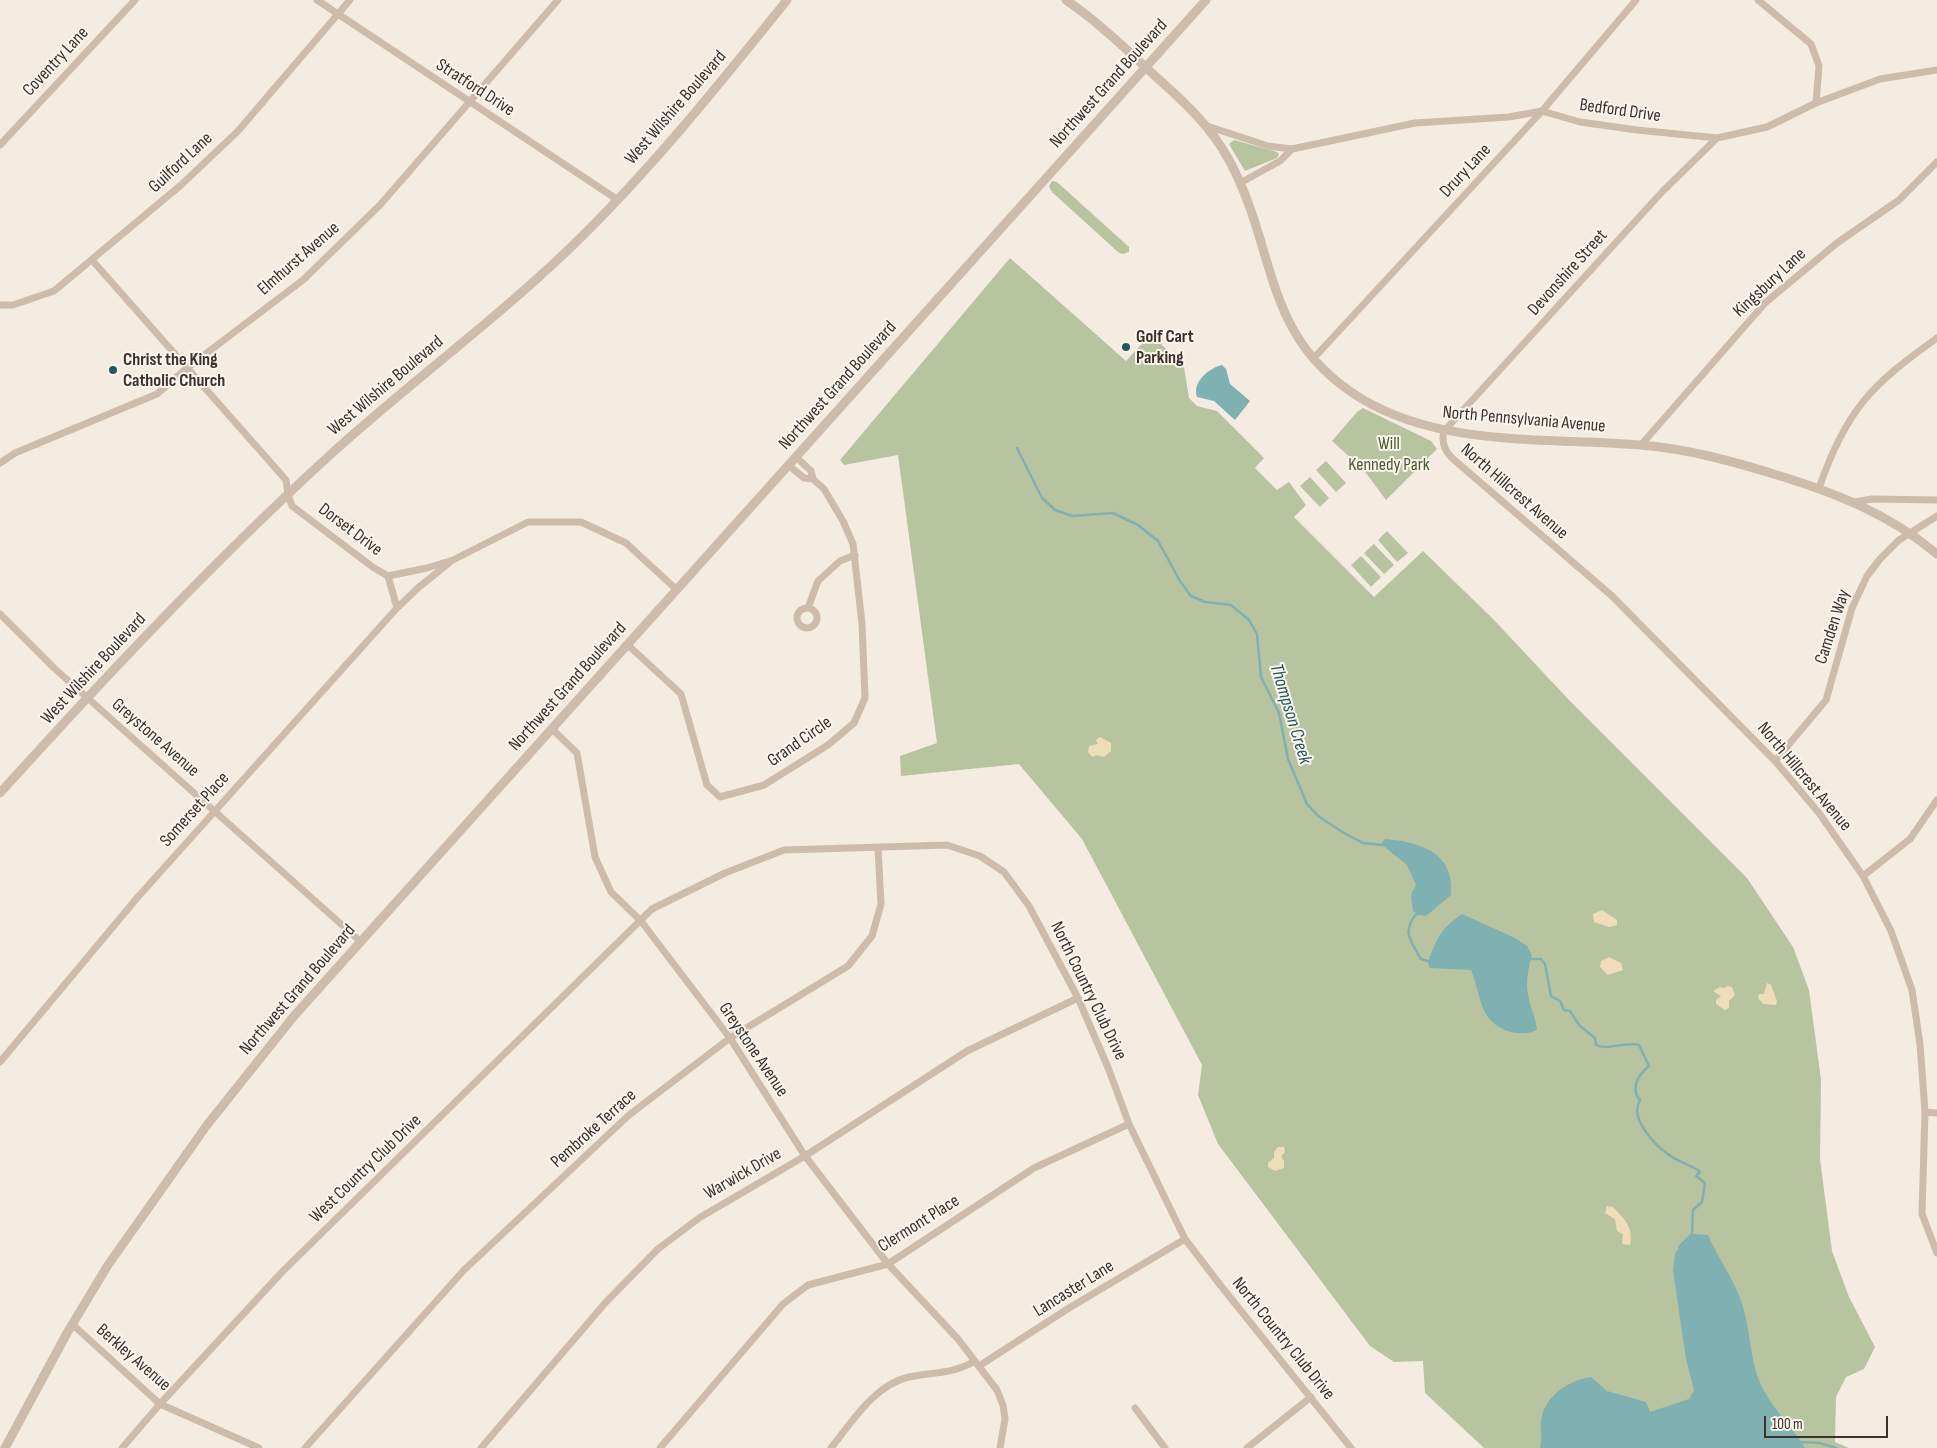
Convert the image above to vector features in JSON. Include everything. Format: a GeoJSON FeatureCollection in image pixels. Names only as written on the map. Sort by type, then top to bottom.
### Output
{"type":"FeatureCollection","features":[{"type":"Feature","properties":{"kind":"street","name":"Coventry Lane"},"geometry":{"type":"LineString","coordinates":[[0,145],[135,0]]}},
{"type":"Feature","properties":{"kind":"street","name":"Stratford Drive"},"geometry":{"type":"LineString","coordinates":[[317,0],[618,200]]}},
{"type":"Feature","properties":{"kind":"street","name":"Guilford Lane"},"geometry":{"type":"LineString","coordinates":[[0,305],[13,305],[54,291],[181,185],[238,131],[350,0]]}},
{"type":"Feature","properties":{"kind":"street","name":"Elmhurst Avenue"},"geometry":{"type":"LineString","coordinates":[[0,463],[15,454],[157,394],[187,368],[303,280],[380,205],[558,0]]}},
{"type":"Feature","properties":{"kind":"street","name":"West Wilshire Boulevard"},"geometry":{"type":"LineString","coordinates":[[0,793],[184,597],[288,495],[332,453],[498,315],[618,200],[708,99],[787,0]]}},
{"type":"Feature","properties":{"kind":"street","name":"North Pennsylvania Avenue"},"geometry":{"type":"LineString","coordinates":[[1066,0],[1146,67],[1196,113],[1220,144],[1240,183],[1282,308],[1292,329],[1313,359],[1340,384],[1375,406],[1407,421],[1444,431],[1641,445],[1708,455],[1819,488],[1855,502],[1910,532],[1937,554]]}},
{"type":"Feature","properties":{"kind":"street","name":"Northwest Grand Boulevard"},"geometry":{"type":"LineString","coordinates":[[5,1448],[10,1444],[39,1383],[72,1324],[108,1265],[207,1125],[294,1016],[1206,0]]}},
{"type":"Feature","properties":{"kind":"street","name":"Drury Lane"},"geometry":{"type":"LineString","coordinates":[[1313,359],[1542,111],[1636,0]]}},
{"type":"Feature","properties":{"kind":"street"},"geometry":{"type":"LineString","coordinates":[[1758,0],[1811,44],[1819,66],[1816,103]]}},
{"type":"Feature","properties":{"kind":"street","name":"Bedford Drive"},"geometry":{"type":"LineString","coordinates":[[1207,126],[1268,146],[1292,150],[1415,123],[1509,117],[1542,111],[1580,122],[1717,138],[1768,127],[1816,103],[1880,79],[1937,70]]}},
{"type":"Feature","properties":{"kind":"street","name":"Devonshire Street"},"geometry":{"type":"LineString","coordinates":[[1444,431],[1662,192],[1717,138]]}},
{"type":"Feature","properties":{"kind":"street","name":"Bedford Drive"},"geometry":{"type":"LineString","coordinates":[[1240,183],[1280,161],[1292,150]]}},
{"type":"Feature","properties":{"kind":"street","name":"Kingsbury Lane"},"geometry":{"type":"LineString","coordinates":[[1641,445],[1765,303],[1837,243],[1899,200],[1937,162]]}},
{"type":"Feature","properties":{"kind":"street","name":"Dorset Drive"},"geometry":{"type":"LineString","coordinates":[[92,260],[286,480],[292,506],[374,568],[388,576],[453,560],[528,522],[581,522],[626,543],[677,590]]}},
{"type":"Feature","properties":{"kind":"street"},"geometry":{"type":"LineString","coordinates":[[1819,488],[1838,440],[1860,404],[1894,369],[1937,338]]}},
{"type":"Feature","properties":{"kind":"street","name":"North Hillcrest Avenue"},"geometry":{"type":"LineString","coordinates":[[1444,431],[1442,439],[1447,452],[1452,458],[1612,596],[1775,761],[1819,813],[1863,876],[1891,931],[1912,990],[1920,1044],[1925,1112],[1922,1214],[1937,1252]]}},
{"type":"Feature","properties":{"kind":"street","name":"Grand Circle"},"geometry":{"type":"LineString","coordinates":[[628,645],[681,694],[707,785],[720,797],[764,785],[828,746],[854,723],[866,698],[853,544],[843,521],[824,489],[813,479],[811,471],[796,456]]}},
{"type":"Feature","properties":{"kind":"street","name":"Grand Circle"},"geometry":{"type":"LineString","coordinates":[[788,465],[804,478],[813,479]]}},
{"type":"Feature","properties":{"kind":"street"},"geometry":{"type":"LineString","coordinates":[[1855,502],[1872,499],[1937,500]]}},
{"type":"Feature","properties":{"kind":"street","name":"Camden Way"},"geometry":{"type":"LineString","coordinates":[[1775,761],[1826,700],[1852,608],[1868,576],[1880,559],[1910,532],[1937,516]]}},
{"type":"Feature","properties":{"kind":"street"},"geometry":{"type":"LineString","coordinates":[[808,608],[818,582],[833,566],[854,555]]}},
{"type":"Feature","properties":{"kind":"street","name":"Somerset Place"},"geometry":{"type":"LineString","coordinates":[[0,1062],[136,898],[397,608],[419,586],[453,560]]}},
{"type":"Feature","properties":{"kind":"street"},"geometry":{"type":"LineString","coordinates":[[388,576],[397,608]]}},
{"type":"Feature","properties":{"kind":"street","name":"Greystone Avenue"},"geometry":{"type":"LineString","coordinates":[[0,614],[88,698],[360,941]]}},
{"type":"Feature","properties":{"kind":"street","name":"Greystone Avenue"},"geometry":{"type":"LineString","coordinates":[[552,729],[577,753],[595,857],[611,892],[641,921],[730,1038],[804,1156],[888,1264],[958,1339],[997,1390],[1003,1405],[1005,1419],[1000,1448]]}},
{"type":"Feature","properties":{"kind":"street"},"geometry":{"type":"LineString","coordinates":[[1863,876],[1910,839],[1937,800]]}},
{"type":"Feature","properties":{"kind":"street","name":"North Country Club Drive"},"geometry":{"type":"LineString","coordinates":[[641,921],[652,909],[724,873],[784,850],[948,845],[980,856],[1004,872],[1029,906],[1078,998],[1109,1070],[1129,1124],[1186,1239],[1220,1286],[1351,1448]]}},
{"type":"Feature","properties":{"kind":"street","name":"Pembroke Terrace"},"geometry":{"type":"LineString","coordinates":[[305,1448],[464,1270],[629,1115],[730,1038],[848,966],[872,936],[881,904],[878,848]]}},
{"type":"Feature","properties":{"kind":"street","name":"West Country Club Drive"},"geometry":{"type":"LineString","coordinates":[[122,1448],[283,1271],[641,921]]}},
{"type":"Feature","properties":{"kind":"street","name":"Warwick Drive"},"geometry":{"type":"LineString","coordinates":[[481,1448],[606,1302],[658,1249],[699,1218],[804,1156],[967,1051],[1078,998]]}},
{"type":"Feature","properties":{"kind":"street"},"geometry":{"type":"LineString","coordinates":[[1925,1112],[1937,1113]]}},
{"type":"Feature","properties":{"kind":"street","name":"Clermont Place"},"geometry":{"type":"LineString","coordinates":[[660,1448],[783,1304],[808,1285],[888,1264],[1034,1168],[1129,1124]]}},
{"type":"Feature","properties":{"kind":"street","name":"Lancaster Lane"},"geometry":{"type":"LineString","coordinates":[[831,1448],[882,1390],[908,1378],[946,1373],[977,1363],[1186,1239]]}},
{"type":"Feature","properties":{"kind":"street","name":"Berkley Avenue"},"geometry":{"type":"LineString","coordinates":[[72,1324],[160,1404],[259,1448]]}},
{"type":"Feature","properties":{"kind":"street"},"geometry":{"type":"LineString","coordinates":[[1247,1448],[1310,1397]]}},
{"type":"Feature","properties":{"kind":"street"},"geometry":{"type":"LineString","coordinates":[[1135,1408],[1165,1448]]}},
{"type":"Feature","properties":{"kind":"green space"},"geometry":{"type":"Polygon","coordinates":[[[1234,140],[1279,154],[1277,158],[1245,171],[1229,144],[1234,140]]]}},
{"type":"Feature","properties":{"kind":"green space"},"geometry":{"type":"Polygon","coordinates":[[[1052,181],[1057,182],[1129,247],[1129,252],[1122,254],[1118,252],[1052,192],[1049,186],[1052,181]]]}},
{"type":"Feature","properties":{"kind":"green space"},"geometry":{"type":"Polygon","coordinates":[[[1010,258],[1126,361],[1151,334],[1184,367],[1189,398],[1197,406],[1217,411],[1264,458],[1255,468],[1277,490],[1289,482],[1306,505],[1294,517],[1374,597],[1423,551],[1493,619],[1570,701],[1747,878],[1793,947],[1809,990],[1821,1080],[1820,1159],[1832,1251],[1849,1297],[1875,1347],[1864,1369],[1846,1377],[1836,1397],[1835,1442],[1849,1448],[1484,1448],[1425,1393],[1423,1361],[1394,1362],[1370,1346],[1218,1144],[1198,1095],[1202,1065],[1082,839],[1019,764],[901,776],[900,756],[937,743],[898,455],[844,465],[840,460],[1010,258]]]}},
{"type":"Feature","properties":{"kind":"green space","name":"Will Kennedy Park"},"geometry":{"type":"Polygon","coordinates":[[[1363,408],[1431,441],[1437,449],[1386,500],[1363,469],[1332,441],[1357,412],[1363,408]]]}},
{"type":"Feature","properties":{"kind":"green space"},"geometry":{"type":"Polygon","coordinates":[[[1326,461],[1346,483],[1336,492],[1316,470],[1326,461]]]}},
{"type":"Feature","properties":{"kind":"green space"},"geometry":{"type":"Polygon","coordinates":[[[1310,477],[1329,498],[1320,507],[1300,486],[1310,477]]]}},
{"type":"Feature","properties":{"kind":"green space"},"geometry":{"type":"Polygon","coordinates":[[[1387,531],[1408,553],[1397,562],[1378,540],[1387,531]]]}},
{"type":"Feature","properties":{"kind":"green space"},"geometry":{"type":"Polygon","coordinates":[[[1374,544],[1394,565],[1384,574],[1364,553],[1374,544]]]}},
{"type":"Feature","properties":{"kind":"green space"},"geometry":{"type":"Polygon","coordinates":[[[1361,556],[1381,577],[1371,587],[1351,565],[1361,556]]]}},
{"type":"Feature","properties":{"kind":"sand"},"geometry":{"type":"Polygon","coordinates":[[[1100,737],[1111,743],[1111,751],[1104,757],[1097,755],[1092,757],[1088,752],[1089,746],[1098,744],[1096,740],[1100,737]]]}},
{"type":"Feature","properties":{"kind":"sand"},"geometry":{"type":"Polygon","coordinates":[[[1602,910],[1617,920],[1617,925],[1609,927],[1594,922],[1593,914],[1602,910]]]}},
{"type":"Feature","properties":{"kind":"sand"},"geometry":{"type":"Polygon","coordinates":[[[1609,957],[1621,963],[1623,970],[1608,975],[1600,967],[1601,961],[1609,957]]]}},
{"type":"Feature","properties":{"kind":"sand"},"geometry":{"type":"Polygon","coordinates":[[[1767,983],[1771,985],[1777,1001],[1776,1005],[1763,1004],[1758,998],[1759,994],[1764,994],[1767,983]]]}},
{"type":"Feature","properties":{"kind":"sand"},"geometry":{"type":"Polygon","coordinates":[[[1720,987],[1732,987],[1735,995],[1729,1001],[1729,1008],[1725,1010],[1716,1004],[1716,1000],[1721,996],[1713,991],[1720,987]]]}},
{"type":"Feature","properties":{"kind":"sand"},"geometry":{"type":"Polygon","coordinates":[[[1278,1147],[1284,1147],[1285,1152],[1281,1156],[1284,1161],[1284,1168],[1275,1171],[1268,1167],[1268,1163],[1274,1158],[1274,1152],[1278,1147]]]}},
{"type":"Feature","properties":{"kind":"sand"},"geometry":{"type":"Polygon","coordinates":[[[1607,1206],[1613,1207],[1627,1224],[1631,1233],[1630,1245],[1622,1244],[1623,1234],[1617,1231],[1615,1219],[1605,1213],[1607,1206]]]}},
{"type":"Feature","properties":{"kind":"water"},"geometry":{"type":"Polygon","coordinates":[[[1222,365],[1226,369],[1230,384],[1250,401],[1235,420],[1214,401],[1197,397],[1196,391],[1199,381],[1207,372],[1222,365]]]}},
{"type":"Feature","properties":{"kind":"water"},"geometry":{"type":"Polygon","coordinates":[[[1385,839],[1411,843],[1433,852],[1441,859],[1447,869],[1451,880],[1451,895],[1426,916],[1418,915],[1413,911],[1411,894],[1416,885],[1407,865],[1381,844],[1385,839]]]}},
{"type":"Feature","properties":{"kind":"water"},"geometry":{"type":"Polygon","coordinates":[[[1462,914],[1515,938],[1527,946],[1532,955],[1527,988],[1537,1030],[1524,1033],[1510,1032],[1491,1021],[1482,1005],[1471,970],[1430,968],[1428,963],[1440,935],[1449,924],[1462,914]]]}},
{"type":"Feature","properties":{"kind":"water"},"geometry":{"type":"Polygon","coordinates":[[[1692,1234],[1708,1235],[1732,1280],[1743,1307],[1753,1359],[1763,1389],[1805,1448],[1540,1448],[1541,1421],[1547,1404],[1552,1397],[1566,1386],[1583,1379],[1591,1377],[1607,1391],[1646,1402],[1650,1412],[1689,1399],[1694,1390],[1686,1359],[1673,1270],[1675,1253],[1692,1234]]]}},
{"type":"Feature","properties":{"kind":"waterway","name":"Thompson Creek"},"geometry":{"type":"LineString","coordinates":[[1017,448],[1042,498],[1055,510],[1072,516],[1113,513],[1138,525],[1158,541],[1180,581],[1191,596],[1205,602],[1231,605],[1249,620],[1257,634],[1261,677],[1279,713],[1288,759],[1307,804],[1318,816],[1344,833],[1363,843],[1383,845]]}},
{"type":"Feature","properties":{"kind":"waterway","name":"Thompson Creek"},"geometry":{"type":"LineString","coordinates":[[1418,912],[1410,925],[1409,936],[1421,959],[1431,962]]}},
{"type":"Feature","properties":{"kind":"waterway","name":"Thompson Creek"},"geometry":{"type":"LineString","coordinates":[[1529,959],[1541,959],[1545,964],[1551,996],[1560,1001],[1564,1010],[1570,1011],[1579,1025],[1595,1038],[1596,1045],[1601,1047],[1628,1044],[1639,1045],[1649,1066],[1642,1073],[1636,1086],[1637,1095],[1640,1100],[1637,1110],[1640,1122],[1661,1149],[1679,1161],[1698,1170],[1700,1172],[1696,1176],[1705,1183],[1702,1202],[1693,1210],[1692,1234],[1679,1247],[1680,1251]]}},
{"type":"Feature","properties":{"kind":"waterway","name":"Thompson Creek"},"geometry":{"type":"LineString","coordinates":[[1800,1442],[1820,1443],[1836,1448]]}},
{"type":"Feature","properties":{"kind":"place","name":"Golf Cart Parking"},"geometry":{"type":"Point","coordinates":[1126,347]}},
{"type":"Feature","properties":{"kind":"place","name":"Christ the King Catholic Church"},"geometry":{"type":"Point","coordinates":[113,370]}}]}
